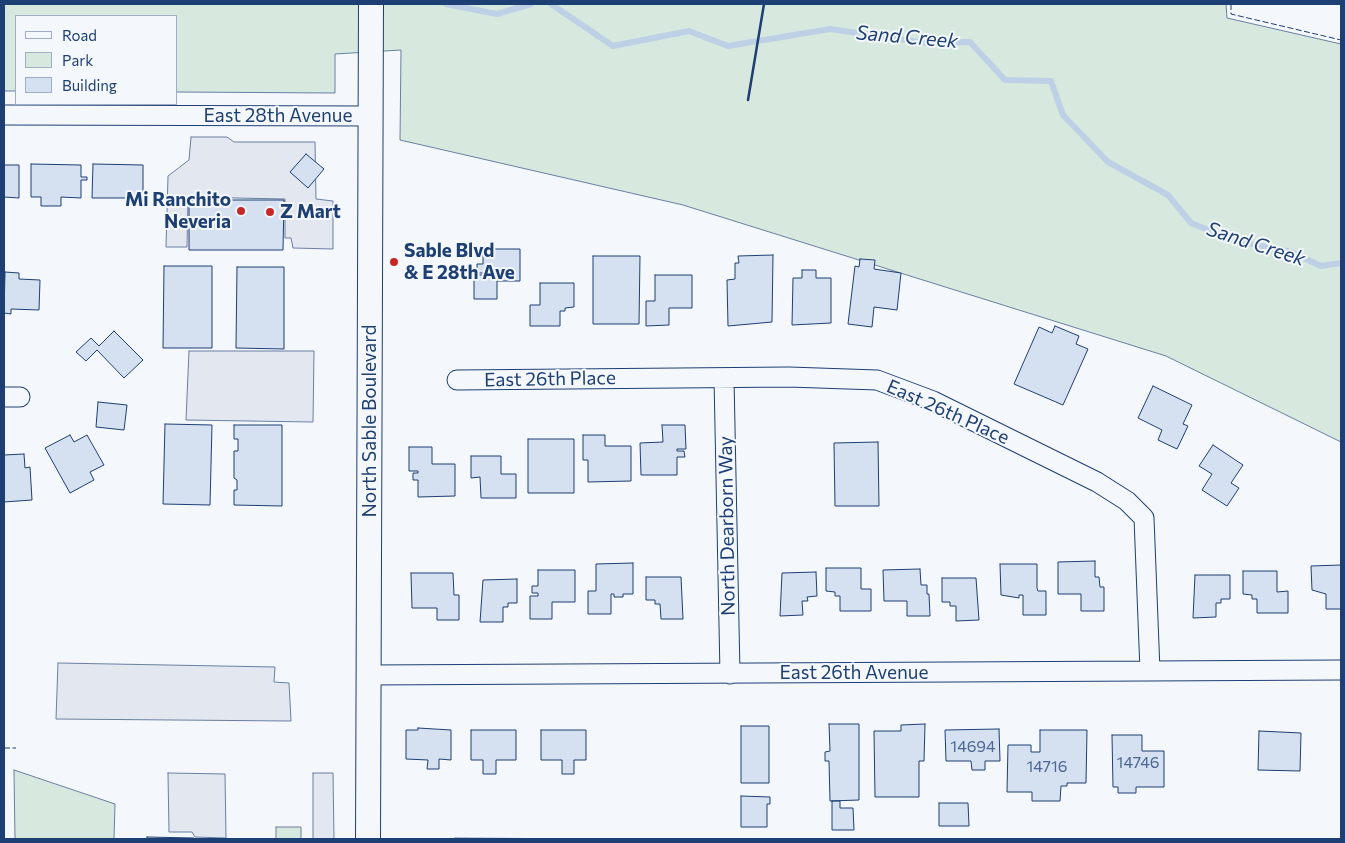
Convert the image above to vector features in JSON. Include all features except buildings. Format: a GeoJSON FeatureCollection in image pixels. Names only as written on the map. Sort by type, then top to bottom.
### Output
{"type":"FeatureCollection","features":[{"type":"Feature","properties":{"kind":"street","name":"North Sable Boulevard"},"geometry":{"type":"LineString","coordinates":[[368,839],[371,4]]}},
{"type":"Feature","properties":{"kind":"street","name":"East 28th Avenue"},"geometry":{"type":"LineString","coordinates":[[4,115],[371,116]]}},
{"type":"Feature","properties":{"kind":"street","name":"East 26th Place"},"geometry":{"type":"LineString","coordinates":[[457,380],[724,378],[877,380],[933,401],[1097,482],[1127,501],[1144,518],[1150,671]]}},
{"type":"Feature","properties":{"kind":"street","name":"North Dearborn Way"},"geometry":{"type":"LineString","coordinates":[[724,378],[730,674]]}},
{"type":"Feature","properties":{"kind":"street","name":"East 26th Avenue"},"geometry":{"type":"LineString","coordinates":[[368,675],[1341,670]]}},
{"type":"Feature","properties":{"kind":"green space"},"geometry":{"type":"Polygon","coordinates":[[[4,4],[1226,4],[1227,18],[1341,44],[1341,442],[1166,356],[683,205],[400,140],[401,50],[335,54],[335,93],[178,92],[178,15],[15,15],[15,91],[4,91],[4,4]]]}},
{"type":"Feature","properties":{"kind":"green space"},"geometry":{"type":"Polygon","coordinates":[[[14,770],[115,804],[114,839],[15,839],[14,770]]]}},
{"type":"Feature","properties":{"kind":"green space"},"geometry":{"type":"Polygon","coordinates":[[[276,827],[301,827],[301,839],[276,839],[276,827]]]}},
{"type":"Feature","properties":{"kind":"shaded area"},"geometry":{"type":"Polygon","coordinates":[[[191,137],[227,137],[234,142],[315,142],[316,199],[333,201],[333,249],[293,248],[291,238],[285,238],[285,199],[188,197],[187,247],[166,247],[168,176],[189,160],[191,137]]]}},
{"type":"Feature","properties":{"kind":"shaded area"},"geometry":{"type":"Polygon","coordinates":[[[189,351],[314,351],[313,422],[186,420],[189,351]]]}},
{"type":"Feature","properties":{"kind":"shaded area"},"geometry":{"type":"Polygon","coordinates":[[[58,663],[275,667],[274,682],[289,683],[291,721],[56,719],[58,663]]]}},
{"type":"Feature","properties":{"kind":"shaded area"},"geometry":{"type":"Polygon","coordinates":[[[168,773],[225,774],[226,838],[195,837],[192,832],[169,832],[168,773]]]}},
{"type":"Feature","properties":{"kind":"shaded area"},"geometry":{"type":"Polygon","coordinates":[[[313,773],[333,773],[334,839],[313,839],[313,773]]]}},
{"type":"Feature","properties":{"kind":"shaded area"},"geometry":{"type":"Polygon","coordinates":[[[455,838],[597,839],[455,839],[455,838]]]}},
{"type":"Feature","properties":{"kind":"waterway","name":"Sand Creek"},"geometry":{"type":"LineString","coordinates":[[446,4],[497,14],[531,4]]}},
{"type":"Feature","properties":{"kind":"waterway","name":"Sand Creek"},"geometry":{"type":"LineString","coordinates":[[551,4],[613,46],[689,31],[728,46],[830,29],[926,43],[970,42],[1005,80],[1051,81],[1063,115],[1108,162],[1168,195],[1191,223],[1236,241],[1291,252],[1321,266],[1341,263]]}},
{"type":"Feature","properties":{"kind":"fence"},"geometry":{"type":"LineString","coordinates":[[1231,4],[1231,14],[1341,40]]}},
{"type":"Feature","properties":{"kind":"fence"},"geometry":{"type":"LineString","coordinates":[[4,748],[16,748]]}},
{"type":"Feature","properties":{"kind":"wall"},"geometry":{"type":"LineString","coordinates":[[748,100],[764,4]]}},
{"type":"Feature","properties":{"kind":"place","name":"Mi Ranchito Neveria"},"geometry":{"type":"Point","coordinates":[241,211]}},
{"type":"Feature","properties":{"kind":"place","name":"Z Mart"},"geometry":{"type":"Point","coordinates":[270,212]}},
{"type":"Feature","properties":{"kind":"place","name":"Sable Blvd & E 28th Ave"},"geometry":{"type":"Point","coordinates":[394,262]}}]}
